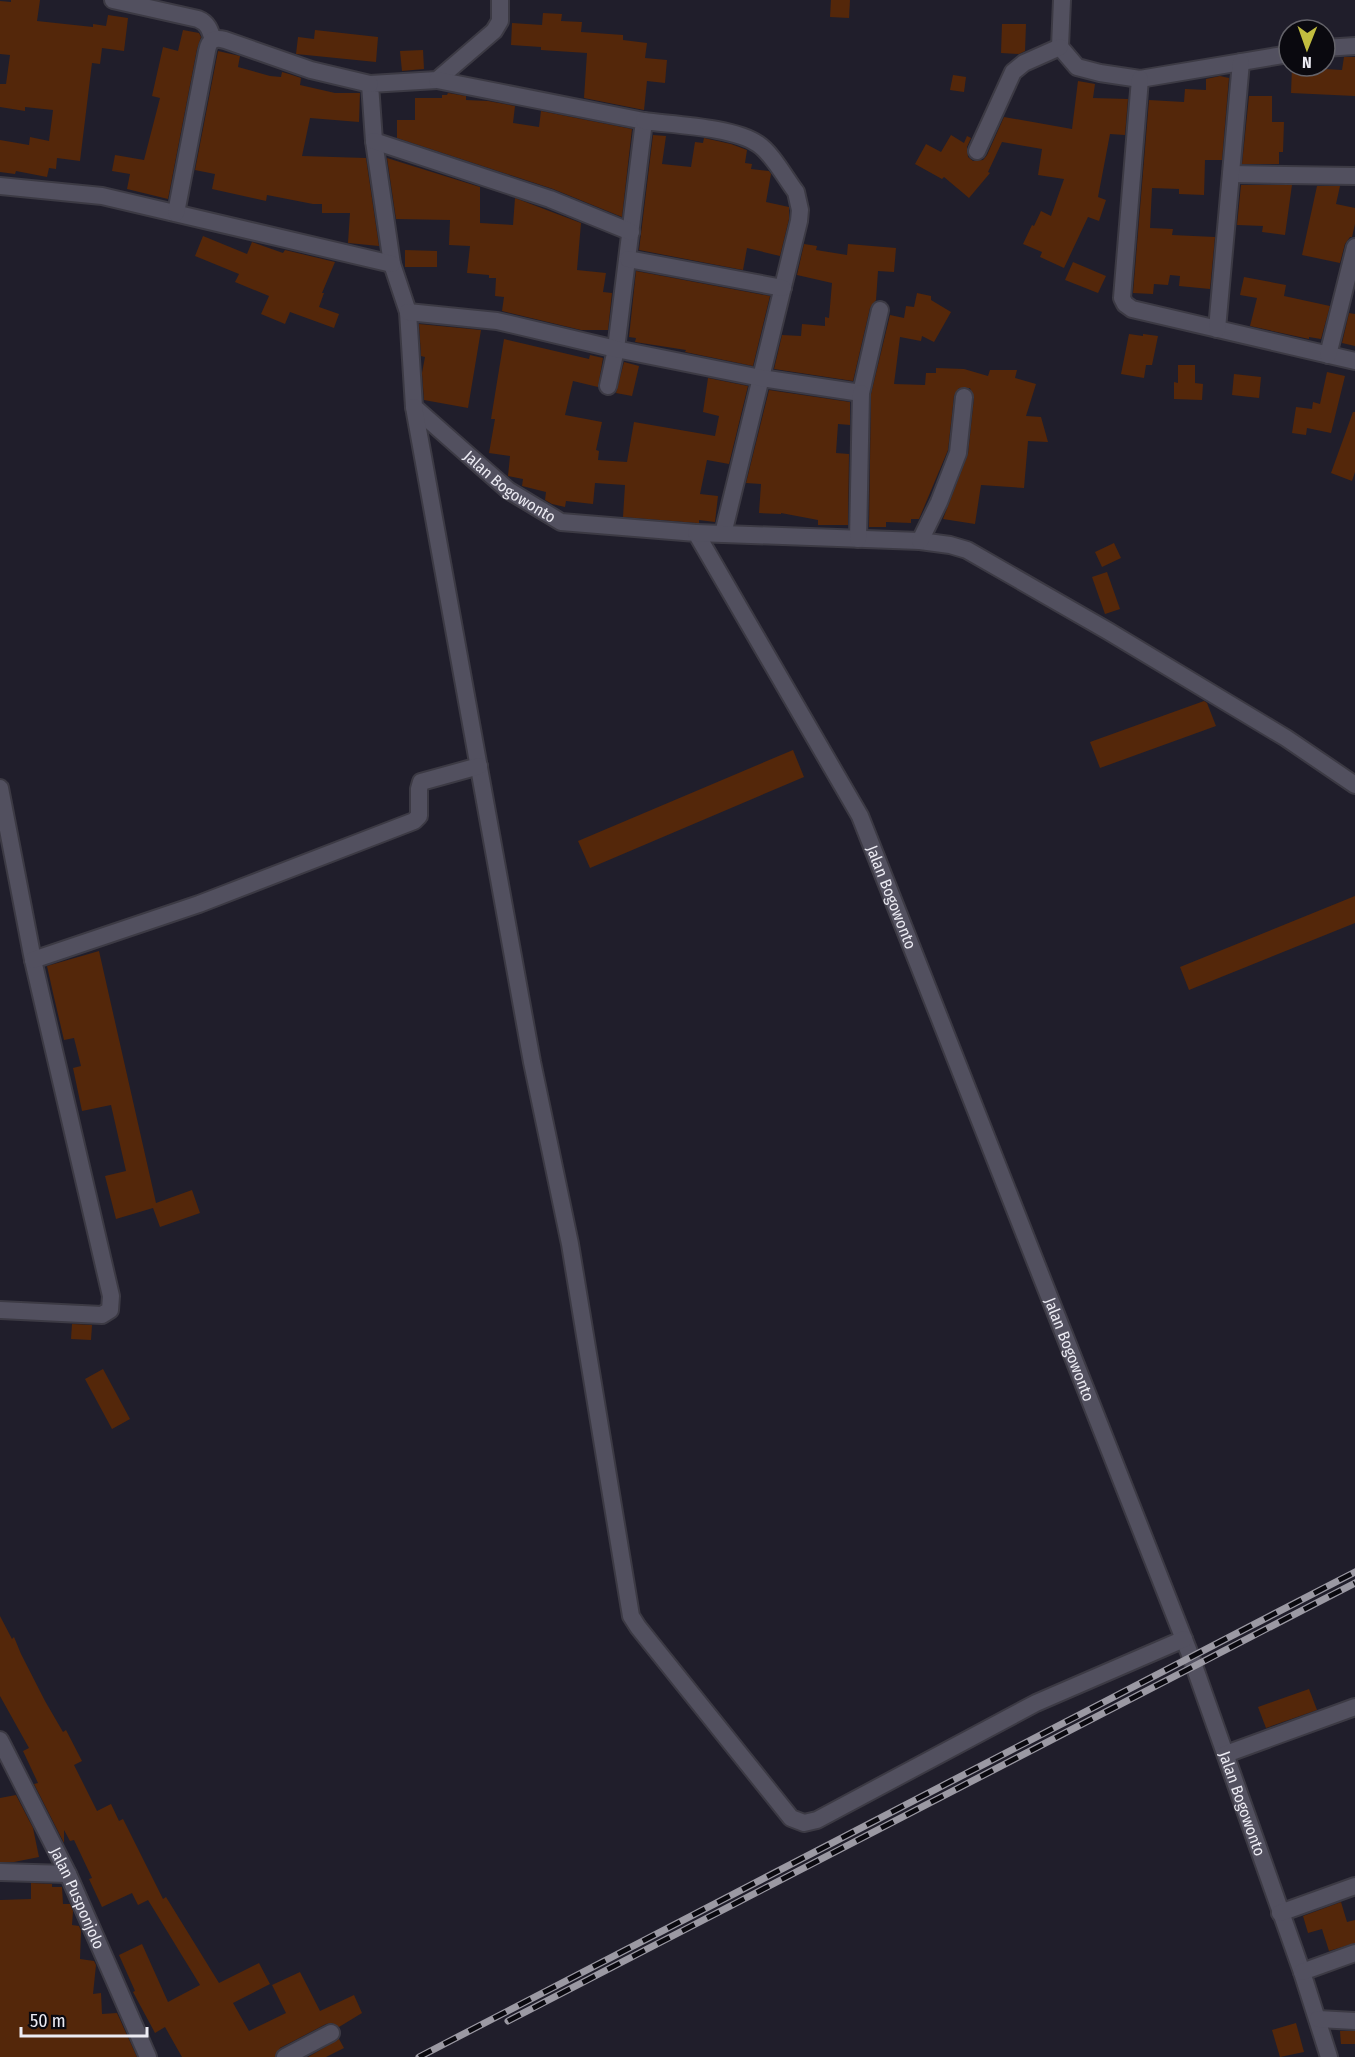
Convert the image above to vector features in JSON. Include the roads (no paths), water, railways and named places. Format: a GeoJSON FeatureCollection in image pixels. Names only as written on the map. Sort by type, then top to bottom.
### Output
{"type":"FeatureCollection","features":[{"type":"Feature","properties":{"kind":"street"},"geometry":{"type":"LineString","coordinates":[[113,0],[198,19],[208,26],[213,40]]}},
{"type":"Feature","properties":{"kind":"street"},"geometry":{"type":"LineString","coordinates":[[437,81],[494,31],[500,21],[500,0]]}},
{"type":"Feature","properties":{"kind":"street"},"geometry":{"type":"LineString","coordinates":[[1062,0],[1060,48],[1077,66],[1100,73],[1140,78],[1277,56]]}},
{"type":"Feature","properties":{"kind":"street"},"geometry":{"type":"LineString","coordinates":[[176,213],[208,44],[213,40],[225,40],[328,75],[370,84],[437,81],[644,121],[728,133],[748,139],[764,148],[796,192],[800,210],[723,534]]}},
{"type":"Feature","properties":{"kind":"street"},"geometry":{"type":"LineString","coordinates":[[1337,47],[1355,46]]}},
{"type":"Feature","properties":{"kind":"street"},"geometry":{"type":"LineString","coordinates":[[977,151],[1013,72],[1024,63],[1060,48]]}},
{"type":"Feature","properties":{"kind":"street"},"geometry":{"type":"LineString","coordinates":[[1217,329],[1241,62]]}},
{"type":"Feature","properties":{"kind":"street"},"geometry":{"type":"LineString","coordinates":[[1140,78],[1122,298],[1125,304],[1132,309],[1355,361]]}},
{"type":"Feature","properties":{"kind":"street"},"geometry":{"type":"LineString","coordinates":[[370,84],[374,141],[392,264],[408,312],[414,407],[532,1062],[570,1244],[631,1616],[791,1818],[804,1823],[817,1820],[1036,1703],[1184,1639]]}},
{"type":"Feature","properties":{"kind":"street"},"geometry":{"type":"LineString","coordinates":[[608,386],[616,349],[644,121]]}},
{"type":"Feature","properties":{"kind":"street"},"geometry":{"type":"LineString","coordinates":[[374,141],[550,199],[631,232]]}},
{"type":"Feature","properties":{"kind":"street"},"geometry":{"type":"LineString","coordinates":[[1231,174],[1355,176]]}},
{"type":"Feature","properties":{"kind":"street"},"geometry":{"type":"LineString","coordinates":[[0,186],[102,196],[392,264]]}},
{"type":"Feature","properties":{"kind":"street"},"geometry":{"type":"LineString","coordinates":[[1328,355],[1355,250]]}},
{"type":"Feature","properties":{"kind":"street"},"geometry":{"type":"LineString","coordinates":[[628,259],[783,288]]}},
{"type":"Feature","properties":{"kind":"street"},"geometry":{"type":"LineString","coordinates":[[858,539],[861,393],[880,310]]}},
{"type":"Feature","properties":{"kind":"street"},"geometry":{"type":"LineString","coordinates":[[408,312],[497,321],[616,349],[761,378],[861,393]]}},
{"type":"Feature","properties":{"kind":"street"},"geometry":{"type":"LineString","coordinates":[[920,541],[939,502],[958,453],[964,397]]}},
{"type":"Feature","properties":{"kind":"street","name":"Jalan Bogowonto"},"geometry":{"type":"LineString","coordinates":[[414,407],[507,490],[561,522],[696,532],[860,816],[1184,1639],[1302,1972],[1329,2057]]}},
{"type":"Feature","properties":{"kind":"street"},"geometry":{"type":"LineString","coordinates":[[696,532],[920,541],[967,550],[1276,732],[1355,785]]}},
{"type":"Feature","properties":{"kind":"street"},"geometry":{"type":"LineString","coordinates":[[33,960],[199,904],[414,821],[419,816],[421,782],[479,766]]}},
{"type":"Feature","properties":{"kind":"street"},"geometry":{"type":"LineString","coordinates":[[0,788],[33,960],[111,1296],[108,1312],[96,1315],[0,1310]]}},
{"type":"Feature","properties":{"kind":"street"},"geometry":{"type":"LineString","coordinates":[[1226,1754],[1355,1707]]}},
{"type":"Feature","properties":{"kind":"street","name":"Jalan Pusponjolo"},"geometry":{"type":"LineString","coordinates":[[0,1740],[68,1874],[148,2057]]}},
{"type":"Feature","properties":{"kind":"street"},"geometry":{"type":"LineString","coordinates":[[0,1872],[68,1874]]}},
{"type":"Feature","properties":{"kind":"street"},"geometry":{"type":"LineString","coordinates":[[1280,1913],[1355,1886]]}},
{"type":"Feature","properties":{"kind":"street"},"geometry":{"type":"LineString","coordinates":[[1302,1972],[1355,1953]]}},
{"type":"Feature","properties":{"kind":"street"},"geometry":{"type":"LineString","coordinates":[[1318,2019],[1355,2021]]}},
{"type":"Feature","properties":{"kind":"street"},"geometry":{"type":"LineString","coordinates":[[285,2057],[331,2033]]}},
{"type":"Feature","properties":{"kind":"railway"},"geometry":{"type":"LineString","coordinates":[[419,2057],[1355,1572]]}},
{"type":"Feature","properties":{"kind":"railway"},"geometry":{"type":"LineString","coordinates":[[508,2021],[1355,1583]]}}]}
